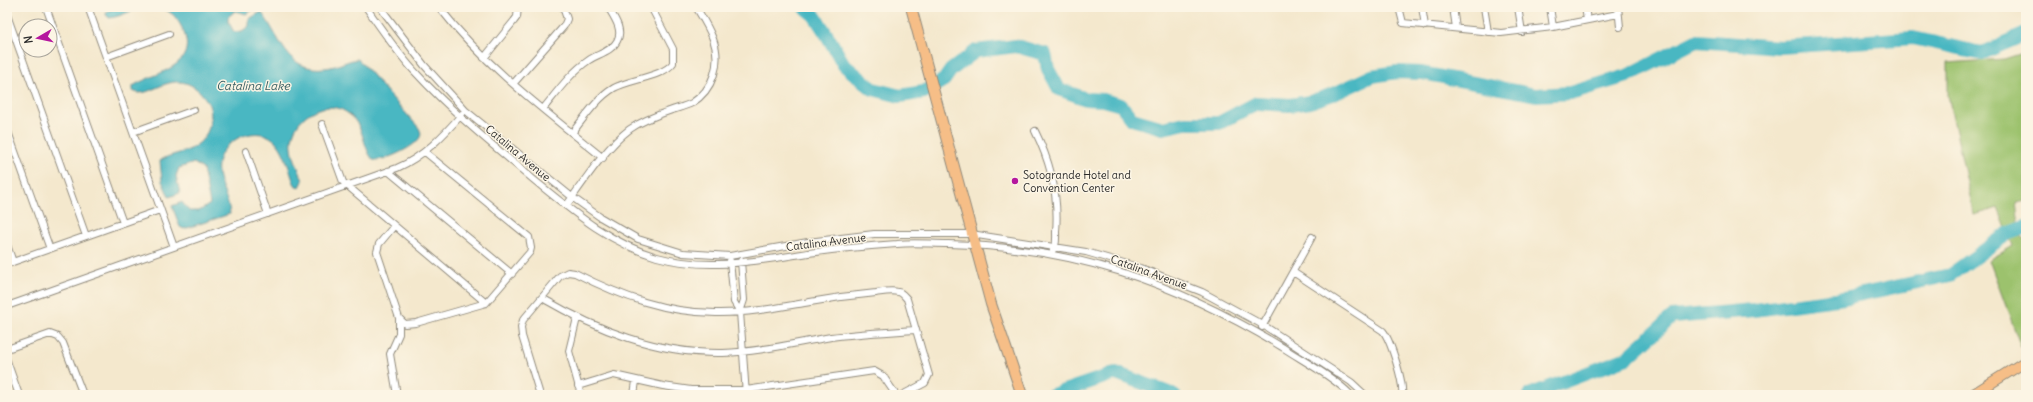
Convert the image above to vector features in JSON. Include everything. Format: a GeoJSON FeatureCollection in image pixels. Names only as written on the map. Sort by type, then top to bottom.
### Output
{"type":"FeatureCollection","features":[{"type":"Feature","properties":{"kind":"main road"},"geometry":{"type":"LineString","coordinates":[[911,7],[971,234],[1022,395]]}},
{"type":"Feature","properties":{"kind":"main road"},"geometry":{"type":"LineString","coordinates":[[1972,395],[2026,361]]}},
{"type":"Feature","properties":{"kind":"street"},"geometry":{"type":"LineString","coordinates":[[46,7],[123,223]]}},
{"type":"Feature","properties":{"kind":"street"},"geometry":{"type":"LineString","coordinates":[[88,7],[174,247]]}},
{"type":"Feature","properties":{"kind":"street","name":"Catalina Avenue"},"geometry":{"type":"LineString","coordinates":[[366,7],[416,73],[460,116],[566,206],[592,226],[612,238],[657,257],[702,264],[731,265],[811,253],[900,243],[975,245],[1049,254],[1111,269],[1166,287],[1199,301],[1258,333],[1308,364],[1352,395]]}},
{"type":"Feature","properties":{"kind":"street","name":"Catalina Avenue"},"geometry":{"type":"LineString","coordinates":[[380,7],[424,65],[466,110],[572,197],[600,218],[638,239],[683,252],[730,256],[808,242],[874,234],[971,234],[1055,247],[1114,259],[1142,268],[1202,292],[1263,324],[1351,382],[1365,395]]}},
{"type":"Feature","properties":{"kind":"street"},"geometry":{"type":"LineString","coordinates":[[439,7],[484,58],[513,84],[603,158]]}},
{"type":"Feature","properties":{"kind":"street"},"geometry":{"type":"LineString","coordinates":[[484,58],[517,17],[518,7]]}},
{"type":"Feature","properties":{"kind":"street"},"geometry":{"type":"LineString","coordinates":[[513,84],[564,26],[567,19],[563,7]]}},
{"type":"Feature","properties":{"kind":"street"},"geometry":{"type":"LineString","coordinates":[[543,109],[577,69],[589,60],[612,47],[618,40],[618,28],[608,7]]}},
{"type":"Feature","properties":{"kind":"street"},"geometry":{"type":"LineString","coordinates":[[572,133],[598,101],[614,88],[665,70],[671,66],[674,58],[673,49],[651,7]]}},
{"type":"Feature","properties":{"kind":"street"},"geometry":{"type":"LineString","coordinates":[[566,206],[619,139],[639,124],[653,116],[691,103],[707,89],[715,71],[717,60],[716,48],[713,38],[696,7]]}},
{"type":"Feature","properties":{"kind":"street"},"geometry":{"type":"LineString","coordinates":[[1399,7],[1403,23],[1488,32],[1522,32],[1553,27],[1587,20],[1619,9],[1620,27]]}},
{"type":"Feature","properties":{"kind":"street"},"geometry":{"type":"LineString","coordinates":[[1422,7],[1424,26]]}},
{"type":"Feature","properties":{"kind":"street"},"geometry":{"type":"LineString","coordinates":[[1453,7],[1456,28]]}},
{"type":"Feature","properties":{"kind":"street"},"geometry":{"type":"LineString","coordinates":[[1484,7],[1488,32]]}},
{"type":"Feature","properties":{"kind":"street"},"geometry":{"type":"LineString","coordinates":[[1518,7],[1522,32]]}},
{"type":"Feature","properties":{"kind":"street"},"geometry":{"type":"LineString","coordinates":[[1550,7],[1553,27]]}},
{"type":"Feature","properties":{"kind":"street"},"geometry":{"type":"LineString","coordinates":[[1585,7],[1587,20]]}},
{"type":"Feature","properties":{"kind":"street"},"geometry":{"type":"LineString","coordinates":[[7,15],[86,236]]}},
{"type":"Feature","properties":{"kind":"street"},"geometry":{"type":"LineString","coordinates":[[106,57],[168,34]]}},
{"type":"Feature","properties":{"kind":"street"},"geometry":{"type":"LineString","coordinates":[[133,132],[194,110]]}},
{"type":"Feature","properties":{"kind":"street"},"geometry":{"type":"LineString","coordinates":[[7,306],[347,186],[410,162],[425,152],[466,110]]}},
{"type":"Feature","properties":{"kind":"street"},"geometry":{"type":"LineString","coordinates":[[322,124],[340,176],[347,186],[486,303]]}},
{"type":"Feature","properties":{"kind":"street"},"geometry":{"type":"LineString","coordinates":[[7,129],[50,249]]}},
{"type":"Feature","properties":{"kind":"street"},"geometry":{"type":"LineString","coordinates":[[1035,131],[1043,147],[1054,182],[1057,207],[1055,247],[1049,254]]}},
{"type":"Feature","properties":{"kind":"street"},"geometry":{"type":"LineString","coordinates":[[246,151],[268,214]]}},
{"type":"Feature","properties":{"kind":"street"},"geometry":{"type":"LineString","coordinates":[[399,318],[405,324],[416,323],[486,303],[530,252],[531,248],[529,238],[425,152]]}},
{"type":"Feature","properties":{"kind":"street"},"geometry":{"type":"LineString","coordinates":[[388,171],[512,274]]}},
{"type":"Feature","properties":{"kind":"street"},"geometry":{"type":"LineString","coordinates":[[7,245],[10,263],[160,210]]}},
{"type":"Feature","properties":{"kind":"street"},"geometry":{"type":"LineString","coordinates":[[394,226],[379,244],[378,252],[399,318],[399,334],[390,354],[397,395]]}},
{"type":"Feature","properties":{"kind":"street"},"geometry":{"type":"LineString","coordinates":[[1258,333],[1312,237]]}},
{"type":"Feature","properties":{"kind":"street"},"geometry":{"type":"LineString","coordinates":[[740,254],[744,300],[740,312],[746,393]]}},
{"type":"Feature","properties":{"kind":"street"},"geometry":{"type":"LineString","coordinates":[[730,256],[734,302],[740,312]]}},
{"type":"Feature","properties":{"kind":"street"},"geometry":{"type":"LineString","coordinates":[[540,395],[521,331],[524,320],[560,276],[568,272],[573,272],[623,295],[666,308],[704,312],[768,310],[852,295],[897,292],[907,299],[929,371],[929,378],[925,383],[902,395]]}},
{"type":"Feature","properties":{"kind":"street"},"geometry":{"type":"LineString","coordinates":[[1293,272],[1382,331],[1388,340],[1402,386],[1402,395]]}},
{"type":"Feature","properties":{"kind":"street"},"geometry":{"type":"LineString","coordinates":[[542,298],[577,318],[616,334],[657,346],[700,352],[742,352],[860,334],[916,330]]}},
{"type":"Feature","properties":{"kind":"street"},"geometry":{"type":"LineString","coordinates":[[577,318],[569,351],[581,395]]}},
{"type":"Feature","properties":{"kind":"street"},"geometry":{"type":"LineString","coordinates":[[7,349],[50,334],[58,337],[63,343],[82,392],[75,395]]}},
{"type":"Feature","properties":{"kind":"street"},"geometry":{"type":"LineString","coordinates":[[7,361],[19,395]]}},
{"type":"Feature","properties":{"kind":"street"},"geometry":{"type":"LineString","coordinates":[[578,386],[614,375],[636,381],[691,390],[746,393],[874,371],[882,376],[896,395]]}},
{"type":"Feature","properties":{"kind":"street"},"geometry":{"type":"LineString","coordinates":[[634,395],[636,381]]}},
{"type":"Feature","properties":{"kind":"green space"},"geometry":{"type":"Polygon","coordinates":[[[2026,52],[2026,201],[2016,203],[2021,237],[2026,240],[2026,344],[2021,347],[1989,260],[2013,246],[1998,208],[1974,215],[1948,95],[1948,63],[2004,59],[2026,52]]]}},
{"type":"Feature","properties":{"kind":"water"},"geometry":{"type":"Polygon","coordinates":[[[118,7],[145,7],[109,18],[106,15],[107,11],[118,7]]]}},
{"type":"Feature","properties":{"kind":"water","name":"Catalina Lake"},"geometry":{"type":"Polygon","coordinates":[[[157,7],[258,7],[246,14],[235,11],[228,17],[228,21],[234,32],[242,31],[249,26],[249,19],[261,12],[268,21],[279,41],[293,59],[301,65],[312,68],[325,68],[358,59],[419,128],[421,133],[420,137],[412,145],[399,153],[384,159],[373,160],[369,155],[361,131],[355,120],[350,115],[342,110],[332,107],[314,111],[299,122],[294,131],[292,140],[292,150],[303,181],[300,187],[296,186],[294,183],[285,157],[277,143],[270,137],[261,134],[243,136],[227,147],[221,154],[218,163],[218,176],[230,214],[184,229],[180,227],[172,206],[182,202],[189,211],[199,211],[210,204],[203,169],[194,163],[179,168],[176,176],[180,193],[169,197],[162,181],[160,161],[188,150],[199,143],[207,133],[211,121],[211,114],[209,105],[205,98],[198,90],[188,84],[179,82],[170,83],[146,92],[139,93],[133,91],[133,86],[163,72],[181,60],[185,52],[186,41],[182,28],[172,14],[157,7]]]}},
{"type":"Feature","properties":{"kind":"waterway"},"geometry":{"type":"LineString","coordinates":[[804,7],[814,15],[844,65],[873,89],[900,96],[924,92],[944,80],[951,70],[976,51],[1016,46],[1045,54],[1048,69],[1059,89],[1086,99],[1103,100],[1121,105],[1132,119],[1163,128],[1185,123],[1219,123],[1257,103],[1290,105],[1310,102],[1336,93],[1372,76],[1397,72],[1422,73],[1536,95],[1570,93],[1627,76],[1696,41],[1780,47],[1913,38],[1982,53],[2026,34]]}},
{"type":"Feature","properties":{"kind":"waterway"},"geometry":{"type":"LineString","coordinates":[[1529,395],[1627,358],[1672,317],[1754,310],[1844,298],[1950,275],[2007,234],[2026,227]]}},
{"type":"Feature","properties":{"kind":"waterway"},"geometry":{"type":"LineString","coordinates":[[1052,395],[1116,373],[1174,395]]}},
{"type":"Feature","properties":{"kind":"place","name":"Sotogrande Hotel and Convention Center"},"geometry":{"type":"Point","coordinates":[1015,181]}}]}
